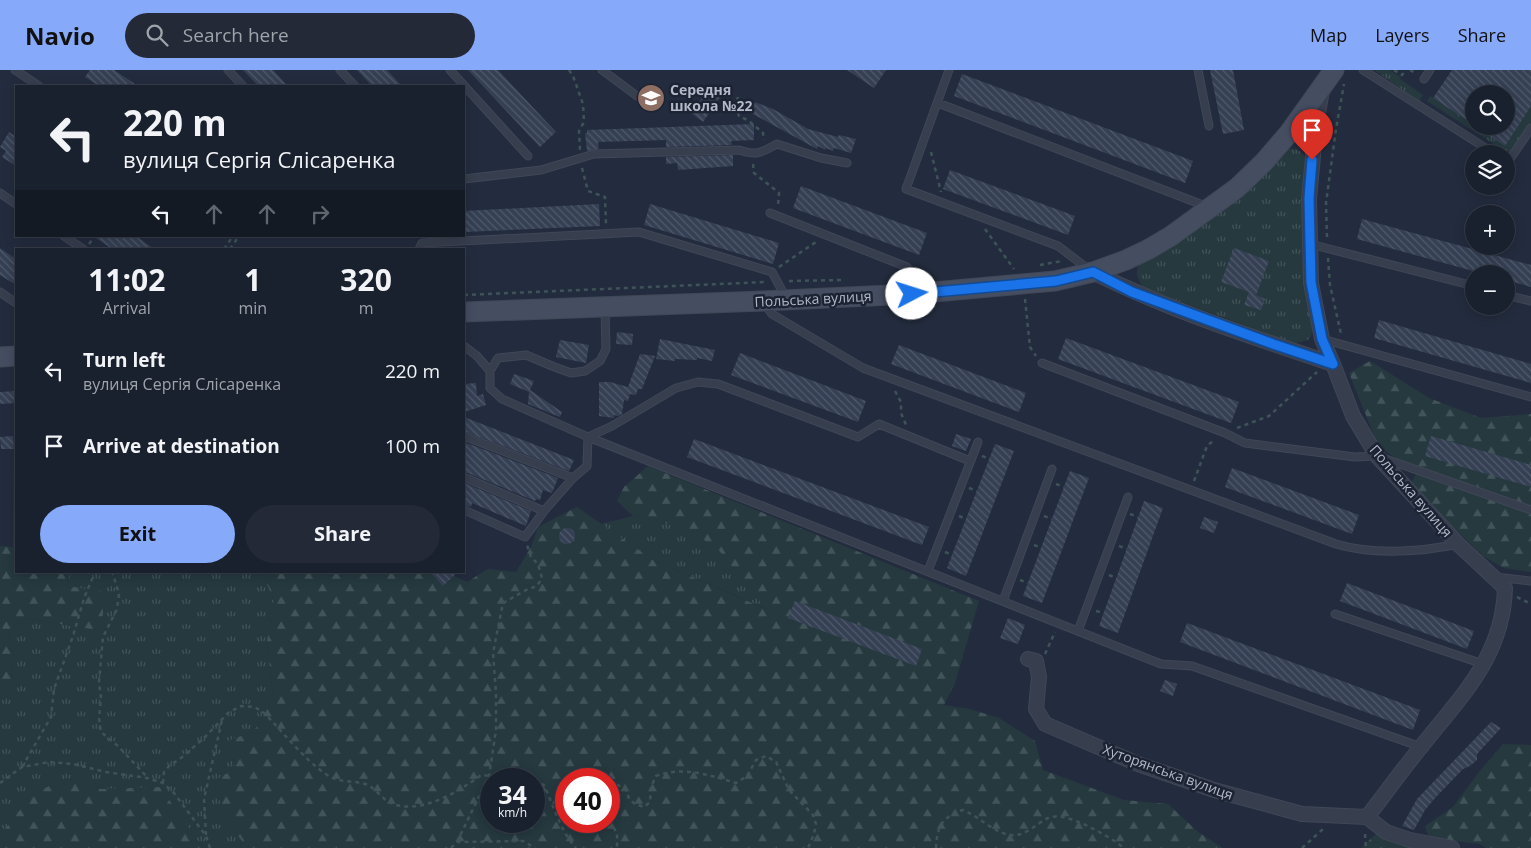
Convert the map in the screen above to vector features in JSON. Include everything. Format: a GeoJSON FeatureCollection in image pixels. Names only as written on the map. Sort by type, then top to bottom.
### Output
{"type":"FeatureCollection","features":[{"type":"Feature","properties":{"kind":"street","name":"Польська вулиця"},"geometry":{"type":"LineString","coordinates":[[465,312],[763,302],[912,294],[1056,281],[1093,272],[1149,249],[1171,236],[1237,188],[1264,162],[1334,78]]}},
{"type":"Feature","properties":{"kind":"street","name":"Польська вулиця"},"geometry":{"type":"LineString","coordinates":[[1334,78],[1316,124],[1309,198],[1311,282],[1322,339],[1353,416],[1377,456],[1458,544],[1505,588],[1504,609],[1499,629],[1484,664],[1472,684],[1367,817]]}},
{"type":"Feature","properties":{"kind":"street"},"geometry":{"type":"LineString","coordinates":[[1093,272],[1132,292],[1333,364]]}},
{"type":"Feature","properties":{"kind":"street"},"geometry":{"type":"LineString","coordinates":[[0,357],[15,356]]}},
{"type":"Feature","properties":{"kind":"street","name":"Хуторянська вулиця"},"geometry":{"type":"LineString","coordinates":[[1028,659],[1036,661],[1039,677],[1036,709],[1045,724],[1138,764],[1214,790],[1302,814],[1367,817]]}},
{"type":"Feature","properties":{"kind":"street"},"geometry":{"type":"LineString","coordinates":[[1367,817],[1386,832],[1410,840],[1452,848]]}},
{"type":"Feature","properties":{"kind":"lane"},"geometry":{"type":"LineString","coordinates":[[15,70],[38,85]]}},
{"type":"Feature","properties":{"kind":"lane"},"geometry":{"type":"LineString","coordinates":[[228,70],[242,85]]}},
{"type":"Feature","properties":{"kind":"lane"},"geometry":{"type":"LineString","coordinates":[[340,70],[354,85]]}},
{"type":"Feature","properties":{"kind":"lane"},"geometry":{"type":"LineString","coordinates":[[450,70],[464,85]]}},
{"type":"Feature","properties":{"kind":"lane"},"geometry":{"type":"LineString","coordinates":[[602,70],[637,96]]}},
{"type":"Feature","properties":{"kind":"lane"},"geometry":{"type":"LineString","coordinates":[[949,70],[906,189],[1058,246],[1093,272]]}},
{"type":"Feature","properties":{"kind":"lane"},"geometry":{"type":"LineString","coordinates":[[1198,70],[1209,126]]}},
{"type":"Feature","properties":{"kind":"lane"},"geometry":{"type":"LineString","coordinates":[[1363,70],[1481,145]]}},
{"type":"Feature","properties":{"kind":"lane"},"geometry":{"type":"LineString","coordinates":[[1424,79],[1430,70]]}},
{"type":"Feature","properties":{"kind":"lane"},"geometry":{"type":"LineString","coordinates":[[465,87],[528,156]]}},
{"type":"Feature","properties":{"kind":"lane"},"geometry":{"type":"LineString","coordinates":[[938,103],[1210,208]]}},
{"type":"Feature","properties":{"kind":"lane"},"geometry":{"type":"LineString","coordinates":[[1515,152],[1531,128]]}},
{"type":"Feature","properties":{"kind":"lane"},"geometry":{"type":"LineString","coordinates":[[465,179],[541,170],[594,154],[739,150],[752,154],[760,153],[777,144],[821,158],[847,163]]}},
{"type":"Feature","properties":{"kind":"lane"},"geometry":{"type":"LineString","coordinates":[[0,193],[15,203]]}},
{"type":"Feature","properties":{"kind":"lane"},"geometry":{"type":"LineString","coordinates":[[770,213],[907,267],[913,274],[915,281],[912,294]]}},
{"type":"Feature","properties":{"kind":"lane"},"geometry":{"type":"LineString","coordinates":[[420,248],[422,243],[639,232],[772,272],[787,300]]}},
{"type":"Feature","properties":{"kind":"lane"},"geometry":{"type":"LineString","coordinates":[[65,237],[81,248]]}},
{"type":"Feature","properties":{"kind":"lane"},"geometry":{"type":"LineString","coordinates":[[1310,244],[1465,284]]}},
{"type":"Feature","properties":{"kind":"lane"},"geometry":{"type":"LineString","coordinates":[[0,292],[15,302]]}},
{"type":"Feature","properties":{"kind":"lane"},"geometry":{"type":"LineString","coordinates":[[1515,297],[1531,301]]}},
{"type":"Feature","properties":{"kind":"lane"},"geometry":{"type":"LineString","coordinates":[[763,302],[772,314],[864,368],[1336,544],[1354,550],[1433,550],[1458,544]]}},
{"type":"Feature","properties":{"kind":"lane"},"geometry":{"type":"LineString","coordinates":[[605,306],[606,349],[600,361],[585,372],[571,373],[526,355],[498,358],[490,372],[490,388],[502,399],[524,407],[588,437],[1162,664],[1192,666],[1421,747]]}},
{"type":"Feature","properties":{"kind":"lane"},"geometry":{"type":"LineString","coordinates":[[1322,339],[1531,396]]}},
{"type":"Feature","properties":{"kind":"lane"},"geometry":{"type":"LineString","coordinates":[[465,347],[477,356],[490,372]]}},
{"type":"Feature","properties":{"kind":"lane"},"geometry":{"type":"LineString","coordinates":[[1042,363],[1225,433],[1245,443],[1355,457],[1377,456],[1531,510]]}},
{"type":"Feature","properties":{"kind":"lane"},"geometry":{"type":"LineString","coordinates":[[588,437],[612,426],[676,388],[698,382],[718,384],[858,437],[879,424],[970,461]]}},
{"type":"Feature","properties":{"kind":"lane"},"geometry":{"type":"LineString","coordinates":[[465,436],[573,478]]}},
{"type":"Feature","properties":{"kind":"lane"},"geometry":{"type":"LineString","coordinates":[[465,510],[524,537],[573,478],[587,466],[588,437]]}},
{"type":"Feature","properties":{"kind":"lane"},"geometry":{"type":"LineString","coordinates":[[928,571],[978,442]]}},
{"type":"Feature","properties":{"kind":"lane"},"geometry":{"type":"LineString","coordinates":[[1003,601],[1052,469]]}},
{"type":"Feature","properties":{"kind":"lane"},"geometry":{"type":"LineString","coordinates":[[466,478],[544,511]]}},
{"type":"Feature","properties":{"kind":"lane"},"geometry":{"type":"LineString","coordinates":[[1078,631],[1128,497]]}},
{"type":"Feature","properties":{"kind":"lane"},"geometry":{"type":"LineString","coordinates":[[1492,577],[1531,581]]}},
{"type":"Feature","properties":{"kind":"lane"},"geometry":{"type":"LineString","coordinates":[[1335,614],[1484,664]]}},
{"type":"Feature","properties":{"kind":"path"},"geometry":{"type":"LineString","coordinates":[[569,70],[583,104],[584,122],[579,131],[581,158],[588,191],[605,197],[606,233]]}},
{"type":"Feature","properties":{"kind":"path"},"geometry":{"type":"LineString","coordinates":[[1394,70],[1402,75],[1406,70]]}},
{"type":"Feature","properties":{"kind":"path"},"geometry":{"type":"LineString","coordinates":[[1334,78],[1336,129],[1327,195],[1327,248],[1330,285],[1343,345]]}},
{"type":"Feature","properties":{"kind":"path"},"geometry":{"type":"LineString","coordinates":[[926,133],[944,203]]}},
{"type":"Feature","properties":{"kind":"path"},"geometry":{"type":"LineString","coordinates":[[975,215],[1014,269],[1005,270]]}},
{"type":"Feature","properties":{"kind":"path"},"geometry":{"type":"LineString","coordinates":[[772,272],[826,235]]}},
{"type":"Feature","properties":{"kind":"path"},"geometry":{"type":"LineString","coordinates":[[225,248],[232,237]]}},
{"type":"Feature","properties":{"kind":"path"},"geometry":{"type":"LineString","coordinates":[[231,248],[239,237]]}},
{"type":"Feature","properties":{"kind":"path"},"geometry":{"type":"LineString","coordinates":[[1040,265],[1075,260]]}},
{"type":"Feature","properties":{"kind":"path"},"geometry":{"type":"LineString","coordinates":[[465,294],[846,280]]}},
{"type":"Feature","properties":{"kind":"path"},"geometry":{"type":"LineString","coordinates":[[1025,284],[1030,347]]}},
{"type":"Feature","properties":{"kind":"path"},"geometry":{"type":"LineString","coordinates":[[1191,490],[1207,446],[1225,433],[1269,416],[1321,368],[1333,364]]}},
{"type":"Feature","properties":{"kind":"path"},"geometry":{"type":"LineString","coordinates":[[887,376],[901,402],[901,413],[906,425],[921,441]]}},
{"type":"Feature","properties":{"kind":"path"},"geometry":{"type":"LineString","coordinates":[[490,768],[496,730],[493,653],[503,603],[537,586],[542,578],[538,564],[532,557],[524,537]]}},
{"type":"Feature","properties":{"kind":"path"},"geometry":{"type":"LineString","coordinates":[[0,783],[22,767],[51,717],[54,689],[84,598],[96,573]]}},
{"type":"Feature","properties":{"kind":"path"},"geometry":{"type":"LineString","coordinates":[[113,573],[119,594],[118,609],[103,637],[99,682],[101,732],[118,746],[147,778]]}},
{"type":"Feature","properties":{"kind":"path"},"geometry":{"type":"LineString","coordinates":[[1045,655],[1058,623]]}},
{"type":"Feature","properties":{"kind":"path"},"geometry":{"type":"LineString","coordinates":[[163,783],[164,772],[169,766],[204,738],[228,712],[241,706],[254,707],[276,725],[313,763],[333,778],[351,783],[365,784],[376,790],[389,802],[405,806],[425,804],[447,798],[464,788],[480,775]]}},
{"type":"Feature","properties":{"kind":"path"},"geometry":{"type":"LineString","coordinates":[[210,848],[206,836],[204,799],[222,718]]}},
{"type":"Feature","properties":{"kind":"path"},"geometry":{"type":"LineString","coordinates":[[620,786],[627,791],[629,799],[635,804],[644,807],[650,802],[656,776],[685,770],[736,783],[747,776],[756,760],[766,756],[776,762],[789,790],[813,815],[816,824],[808,848]]}},
{"type":"Feature","properties":{"kind":"path"},"geometry":{"type":"LineString","coordinates":[[22,767],[50,762],[73,764],[106,772],[147,778],[163,783],[174,793],[206,836]]}},
{"type":"Feature","properties":{"kind":"path"},"geometry":{"type":"LineString","coordinates":[[545,789],[555,815],[564,832],[576,848]]}},
{"type":"Feature","properties":{"kind":"path"},"geometry":{"type":"LineString","coordinates":[[451,848],[457,842],[480,795]]}},
{"type":"Feature","properties":{"kind":"path"},"geometry":{"type":"LineString","coordinates":[[936,848],[938,830],[952,814],[964,810],[995,829],[1011,836],[1026,832],[1051,816],[1061,816],[1110,837],[1124,848]]}},
{"type":"Feature","properties":{"kind":"path"},"geometry":{"type":"LineString","coordinates":[[1302,848],[1310,839],[1340,816]]}},
{"type":"Feature","properties":{"kind":"path"},"geometry":{"type":"LineString","coordinates":[[617,833],[617,848]]}},
{"type":"Feature","properties":{"kind":"path"},"geometry":{"type":"LineString","coordinates":[[457,842],[523,840],[534,848]]}},
{"type":"Feature","properties":{"kind":"green space"},"geometry":{"type":"Polygon","coordinates":[[[1374,70],[1389,70],[1423,95],[1419,101],[1374,70]]]}},
{"type":"Feature","properties":{"kind":"green space"},"geometry":{"type":"Polygon","coordinates":[[[1430,96],[1465,119],[1465,126],[1427,101],[1430,96]]]}},
{"type":"Feature","properties":{"kind":"green space"},"geometry":{"type":"Polygon","coordinates":[[[1531,106],[1531,123],[1515,147],[1515,145],[1504,145],[1511,135],[1515,135],[1515,129],[1531,106]]]}},
{"type":"Feature","properties":{"kind":"green space"},"geometry":{"type":"Polygon","coordinates":[[[1480,135],[1489,135],[1504,145],[1495,145],[1480,135]]]}},
{"type":"Feature","properties":{"kind":"green space"},"geometry":{"type":"Polygon","coordinates":[[[1289,149],[1295,149],[1300,152],[1306,160],[1303,242],[1307,291],[1313,323],[1313,329],[1308,340],[1297,343],[1284,340],[1142,287],[1137,275],[1138,264],[1289,149]]]}},
{"type":"Feature","properties":{"kind":"green space"},"geometry":{"type":"Polygon","coordinates":[[[1370,361],[1429,398],[1481,418],[1531,414],[1531,572],[1504,568],[1483,556],[1410,485],[1416,474],[1378,445],[1349,373],[1370,361]]]}},
{"type":"Feature","properties":{"kind":"green space"},"geometry":{"type":"Polygon","coordinates":[[[14,458],[15,573],[70,573],[68,586],[104,592],[102,631],[24,618],[8,631],[14,658],[10,685],[0,691],[0,546],[13,547],[14,458]]]}},
{"type":"Feature","properties":{"kind":"green space"},"geometry":{"type":"Polygon","coordinates":[[[648,466],[979,601],[955,683],[944,705],[970,709],[999,718],[1035,741],[1043,770],[1124,800],[1168,804],[1198,832],[1223,848],[241,848],[242,841],[223,815],[215,780],[235,769],[228,741],[254,731],[273,699],[267,641],[274,600],[262,573],[431,573],[443,586],[454,576],[467,582],[488,569],[516,572],[531,547],[538,527],[577,507],[653,560],[766,609],[717,548],[683,527],[633,516],[617,501],[624,487],[648,466]]]}},
{"type":"Feature","properties":{"kind":"green space"},"geometry":{"type":"Polygon","coordinates":[[[633,516],[683,527],[718,548],[767,609],[653,560],[601,524],[633,516]]]}},
{"type":"Feature","properties":{"kind":"green space"},"geometry":{"type":"Polygon","coordinates":[[[70,573],[262,573],[274,600],[267,641],[273,699],[254,731],[228,741],[235,769],[223,815],[242,841],[241,848],[203,848],[160,788],[101,789],[67,778],[0,836],[0,691],[10,685],[14,658],[8,631],[24,618],[102,631],[68,586],[70,573]]]}},
{"type":"Feature","properties":{"kind":"green space"},"geometry":{"type":"Polygon","coordinates":[[[1503,744],[1531,745],[1531,848],[1486,848],[1480,844],[1429,838],[1425,826],[1453,807],[1503,744]]]}},
{"type":"Feature","properties":{"kind":"green space"},"geometry":{"type":"Polygon","coordinates":[[[67,778],[101,789],[160,787],[203,848],[0,848],[0,836],[32,794],[67,778]]]}},
{"type":"Feature","properties":{"kind":"green space"},"geometry":{"type":"Polygon","coordinates":[[[1379,831],[1441,848],[1361,848],[1379,831]]]}},
{"type":"Feature","properties":{"kind":"building"},"geometry":{"type":"Polygon","coordinates":[[[90,70],[114,70],[136,85],[97,85],[85,77],[90,70]]]}},
{"type":"Feature","properties":{"kind":"building"},"geometry":{"type":"Polygon","coordinates":[[[243,70],[273,70],[287,85],[257,85],[243,70]]]}},
{"type":"Feature","properties":{"kind":"building"},"geometry":{"type":"Polygon","coordinates":[[[357,70],[387,70],[401,85],[371,85],[357,70]]]}},
{"type":"Feature","properties":{"kind":"building"},"geometry":{"type":"Polygon","coordinates":[[[468,70],[498,70],[556,132],[540,147],[468,70]]]}},
{"type":"Feature","properties":{"kind":"building"},"geometry":{"type":"Polygon","coordinates":[[[847,70],[886,70],[874,88],[847,70]]]}},
{"type":"Feature","properties":{"kind":"building"},"geometry":{"type":"Polygon","coordinates":[[[1210,70],[1233,70],[1244,130],[1223,134],[1210,70]]]}},
{"type":"Feature","properties":{"kind":"building"},"geometry":{"type":"Polygon","coordinates":[[[1452,70],[1531,70],[1531,106],[1515,131],[1515,85],[1465,85],[1465,119],[1433,98],[1452,70]]]}},
{"type":"Feature","properties":{"kind":"building"},"geometry":{"type":"Polygon","coordinates":[[[962,74],[1193,161],[1185,183],[954,96],[962,74]]]}},
{"type":"Feature","properties":{"kind":"building"},"geometry":{"type":"Polygon","coordinates":[[[711,85],[723,93],[703,122],[691,113],[711,85]]]}},
{"type":"Feature","properties":{"kind":"building"},"geometry":{"type":"Polygon","coordinates":[[[755,102],[773,109],[808,129],[838,137],[839,135],[856,139],[851,153],[834,148],[833,151],[826,148],[825,150],[818,146],[817,149],[751,113],[755,102]]]}},
{"type":"Feature","properties":{"kind":"building"},"geometry":{"type":"Polygon","coordinates":[[[754,124],[754,140],[731,141],[732,145],[666,147],[666,140],[598,142],[599,149],[587,151],[585,133],[587,133],[587,130],[754,124]]]}},
{"type":"Feature","properties":{"kind":"building"},"geometry":{"type":"Polygon","coordinates":[[[9,132],[15,136],[15,165],[2,157],[6,151],[0,147],[9,132]]]}},
{"type":"Feature","properties":{"kind":"building"},"geometry":{"type":"Polygon","coordinates":[[[1488,135],[1512,135],[1506,145],[1488,135]]]}},
{"type":"Feature","properties":{"kind":"building"},"geometry":{"type":"Polygon","coordinates":[[[733,155],[733,166],[678,170],[677,163],[666,164],[666,157],[733,155]]]}},
{"type":"Feature","properties":{"kind":"building"},"geometry":{"type":"Polygon","coordinates":[[[950,170],[1075,216],[1068,235],[943,189],[950,170]]]}},
{"type":"Feature","properties":{"kind":"building"},"geometry":{"type":"Polygon","coordinates":[[[801,186],[927,233],[919,255],[793,208],[801,186]]]}},
{"type":"Feature","properties":{"kind":"building"},"geometry":{"type":"Polygon","coordinates":[[[599,204],[600,226],[465,232],[465,211],[599,204]]]}},
{"type":"Feature","properties":{"kind":"building"},"geometry":{"type":"Polygon","coordinates":[[[650,204],[779,243],[773,264],[644,225],[650,204]]]}},
{"type":"Feature","properties":{"kind":"building"},"geometry":{"type":"Polygon","coordinates":[[[1362,219],[1465,247],[1465,255],[1494,255],[1531,265],[1531,287],[1515,283],[1515,265],[1465,265],[1465,269],[1357,239],[1362,219]]]}},
{"type":"Feature","properties":{"kind":"building"},"geometry":{"type":"Polygon","coordinates":[[[94,237],[137,237],[153,248],[111,248],[94,237]]]}},
{"type":"Feature","properties":{"kind":"building"},"geometry":{"type":"Polygon","coordinates":[[[0,248],[15,258],[15,284],[0,275],[0,248]]]}},
{"type":"Feature","properties":{"kind":"building"},"geometry":{"type":"Polygon","coordinates":[[[1234,248],[1269,261],[1256,295],[1265,299],[1261,310],[1244,305],[1249,292],[1221,282],[1234,248]]]}},
{"type":"Feature","properties":{"kind":"building"},"geometry":{"type":"Polygon","coordinates":[[[1379,320],[1531,364],[1531,383],[1374,338],[1379,320]]]}},
{"type":"Feature","properties":{"kind":"building"},"geometry":{"type":"Polygon","coordinates":[[[617,332],[633,334],[632,345],[616,344],[617,332]]]}},
{"type":"Feature","properties":{"kind":"building"},"geometry":{"type":"Polygon","coordinates":[[[1066,338],[1239,402],[1231,423],[1058,359],[1066,338]]]}},
{"type":"Feature","properties":{"kind":"building"},"geometry":{"type":"Polygon","coordinates":[[[660,339],[715,350],[712,361],[697,358],[697,360],[675,359],[675,361],[656,359],[660,339]]]}},
{"type":"Feature","properties":{"kind":"building"},"geometry":{"type":"Polygon","coordinates":[[[560,340],[589,345],[586,363],[556,357],[560,340]]]}},
{"type":"Feature","properties":{"kind":"building"},"geometry":{"type":"Polygon","coordinates":[[[899,345],[1026,393],[1019,412],[891,364],[899,345]]]}},
{"type":"Feature","properties":{"kind":"building"},"geometry":{"type":"Polygon","coordinates":[[[740,353],[866,401],[858,422],[731,375],[740,353]]]}},
{"type":"Feature","properties":{"kind":"building"},"geometry":{"type":"Polygon","coordinates":[[[640,354],[655,356],[642,389],[638,389],[636,395],[630,394],[628,401],[624,400],[622,414],[619,416],[614,415],[614,418],[599,416],[599,382],[610,382],[628,387],[640,354]]]}},
{"type":"Feature","properties":{"kind":"building"},"geometry":{"type":"Polygon","coordinates":[[[514,374],[534,381],[530,390],[562,412],[560,417],[528,404],[529,392],[510,384],[514,374]]]}},
{"type":"Feature","properties":{"kind":"building"},"geometry":{"type":"Polygon","coordinates":[[[476,383],[477,396],[483,394],[486,405],[465,412],[465,384],[476,383]]]}},
{"type":"Feature","properties":{"kind":"building"},"geometry":{"type":"Polygon","coordinates":[[[15,391],[15,403],[0,404],[0,392],[15,391]]]}},
{"type":"Feature","properties":{"kind":"building"},"geometry":{"type":"Polygon","coordinates":[[[465,417],[574,460],[569,471],[465,431],[465,417]]]}},
{"type":"Feature","properties":{"kind":"building"},"geometry":{"type":"Polygon","coordinates":[[[956,434],[971,439],[966,451],[952,446],[956,434]]]}},
{"type":"Feature","properties":{"kind":"building"},"geometry":{"type":"Polygon","coordinates":[[[13,436],[14,449],[1,449],[0,437],[13,436]]]}},
{"type":"Feature","properties":{"kind":"building"},"geometry":{"type":"Polygon","coordinates":[[[1431,436],[1531,465],[1531,487],[1425,456],[1431,436]]]}},
{"type":"Feature","properties":{"kind":"building"},"geometry":{"type":"Polygon","coordinates":[[[694,439],[929,527],[922,545],[687,457],[694,439]]]}},
{"type":"Feature","properties":{"kind":"building"},"geometry":{"type":"Polygon","coordinates":[[[465,442],[558,478],[552,493],[543,490],[540,500],[536,499],[535,501],[465,473],[465,442]]]}},
{"type":"Feature","properties":{"kind":"building"},"geometry":{"type":"Polygon","coordinates":[[[995,444],[1014,451],[966,576],[947,568],[995,444]]]}},
{"type":"Feature","properties":{"kind":"building"},"geometry":{"type":"Polygon","coordinates":[[[1232,468],[1359,515],[1352,534],[1225,487],[1232,468]]]}},
{"type":"Feature","properties":{"kind":"building"},"geometry":{"type":"Polygon","coordinates":[[[1070,471],[1089,478],[1042,603],[1023,596],[1070,471]]]}},
{"type":"Feature","properties":{"kind":"building"},"geometry":{"type":"Polygon","coordinates":[[[465,483],[531,511],[526,526],[472,503],[471,507],[465,505],[465,483]]]}},
{"type":"Feature","properties":{"kind":"building"},"geometry":{"type":"Polygon","coordinates":[[[1144,501],[1163,508],[1118,633],[1099,626],[1144,501]]]}},
{"type":"Feature","properties":{"kind":"building"},"geometry":{"type":"Polygon","coordinates":[[[1204,517],[1218,522],[1214,533],[1200,528],[1204,517]]]}},
{"type":"Feature","properties":{"kind":"building"},"geometry":{"type":"Polygon","coordinates":[[[564,528],[570,528],[575,533],[573,542],[564,544],[559,539],[559,533],[564,528]]]}},
{"type":"Feature","properties":{"kind":"building"},"geometry":{"type":"Polygon","coordinates":[[[431,573],[457,573],[443,586],[431,573]]]}},
{"type":"Feature","properties":{"kind":"building"},"geometry":{"type":"Polygon","coordinates":[[[1347,583],[1474,631],[1467,649],[1340,601],[1347,583]]]}},
{"type":"Feature","properties":{"kind":"building"},"geometry":{"type":"Polygon","coordinates":[[[795,601],[922,649],[916,666],[788,618],[795,601]]]}},
{"type":"Feature","properties":{"kind":"building"},"geometry":{"type":"Polygon","coordinates":[[[1008,618],[1025,625],[1018,644],[1000,638],[1008,618]]]}},
{"type":"Feature","properties":{"kind":"building"},"geometry":{"type":"Polygon","coordinates":[[[1187,623],[1420,710],[1413,730],[1180,642],[1187,623]]]}},
{"type":"Feature","properties":{"kind":"building"},"geometry":{"type":"Polygon","coordinates":[[[1165,680],[1177,684],[1173,696],[1160,691],[1165,680]]]}},
{"type":"Feature","properties":{"kind":"building"},"geometry":{"type":"Polygon","coordinates":[[[1491,722],[1501,728],[1477,754],[1477,760],[1463,769],[1436,797],[1425,810],[1414,830],[1402,826],[1417,799],[1491,722]]]}},
{"type":"Feature","properties":{"kind":"place","name":"Середня школа №22"},"geometry":{"type":"Point","coordinates":[651,98]}},
{"type":"Feature","properties":{"kind":"route"},"geometry":{"type":"LineString","coordinates":[[912,294],[1056,281],[1093,272],[1132,292],[1333,364],[1322,339],[1311,282],[1309,198],[1312,160]]}}]}
